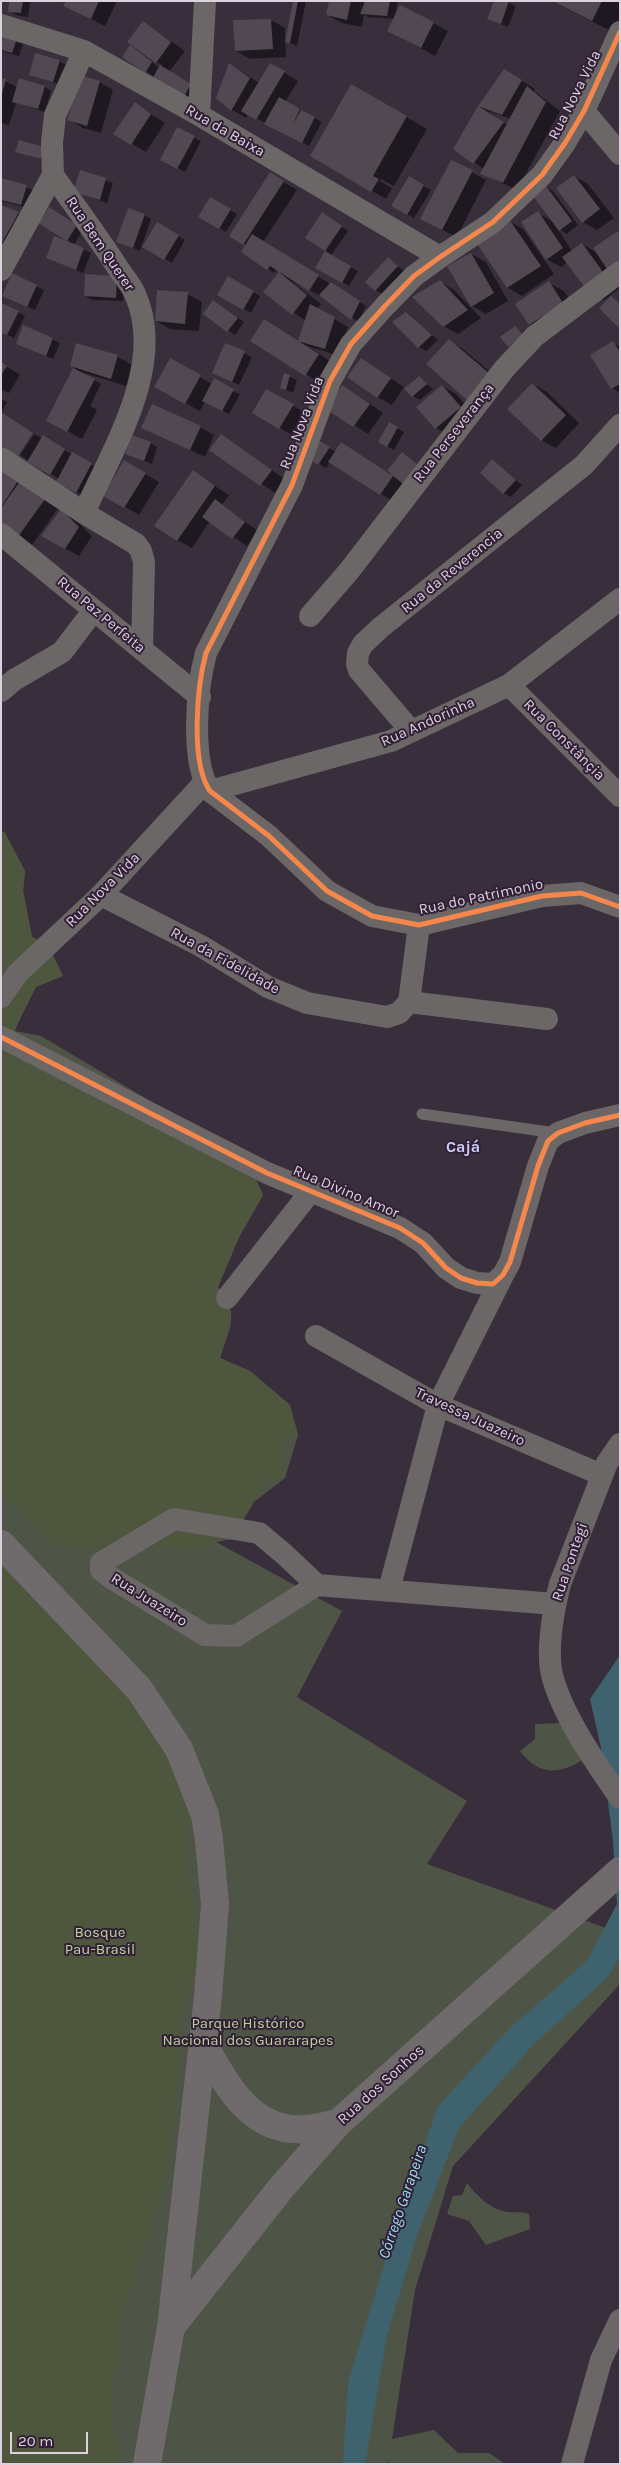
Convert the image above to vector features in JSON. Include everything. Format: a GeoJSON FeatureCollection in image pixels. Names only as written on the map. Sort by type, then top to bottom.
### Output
{"type":"FeatureCollection","features":[{"type":"Feature","properties":{"kind":"main road"},"geometry":{"type":"LineString","coordinates":[[1,1544],[139,1689],[178,1749],[194,1785],[204,1815],[209,1840],[216,1904],[171,2327],[147,2464]]}},
{"type":"Feature","properties":{"kind":"main road","name":"Rua dos Sonhos"},"geometry":{"type":"LineString","coordinates":[[171,2327],[281,2188],[338,2123],[620,1871]]}},
{"type":"Feature","properties":{"kind":"main road"},"geometry":{"type":"LineString","coordinates":[[202,2042],[235,2097],[262,2119],[292,2129],[305,2129],[338,2123]]}},
{"type":"Feature","properties":{"kind":"street"},"geometry":{"type":"LineString","coordinates":[[199,115],[205,1]]}},
{"type":"Feature","properties":{"kind":"street","name":"Rua da Baixa"},"geometry":{"type":"LineString","coordinates":[[1,25],[84,51],[199,115],[440,256]]}},
{"type":"Feature","properties":{"kind":"street","name":"Rua Nova Vida"},"geometry":{"type":"LineString","coordinates":[[1,997],[18,973],[101,895],[207,787],[198,742],[202,667],[206,652],[292,485],[330,381],[351,344],[384,306],[414,276],[440,256],[493,222],[542,175],[565,143],[584,111],[620,32]]}},
{"type":"Feature","properties":{"kind":"street"},"geometry":{"type":"LineString","coordinates":[[1,270],[53,175],[52,144],[55,115],[84,51]]}},
{"type":"Feature","properties":{"kind":"street"},"geometry":{"type":"LineString","coordinates":[[584,111],[620,154]]}},
{"type":"Feature","properties":{"kind":"street","name":"Rua Bem Querer"},"geometry":{"type":"LineString","coordinates":[[53,175],[101,241],[135,294],[144,328],[144,361],[134,402],[84,513]]}},
{"type":"Feature","properties":{"kind":"street","name":"Rua Perseverança"},"geometry":{"type":"LineString","coordinates":[[310,616],[349,570],[505,368],[535,336],[620,272]]}},
{"type":"Feature","properties":{"kind":"street","name":"Rua da Reverencia"},"geometry":{"type":"LineString","coordinates":[[411,732],[359,670],[358,653],[364,644],[380,628],[584,466],[620,425]]}},
{"type":"Feature","properties":{"kind":"street"},"geometry":{"type":"LineString","coordinates":[[1,458],[84,513],[136,544],[141,551],[144,562],[142,650]]}},
{"type":"Feature","properties":{"kind":"street","name":"Rua Paz Perfeita"},"geometry":{"type":"LineString","coordinates":[[1,534],[200,697]]}},
{"type":"Feature","properties":{"kind":"street","name":"Rua Andorinha"},"geometry":{"type":"LineString","coordinates":[[207,787],[391,741],[411,732],[509,685],[620,599]]}},
{"type":"Feature","properties":{"kind":"street"},"geometry":{"type":"LineString","coordinates":[[1,691],[14,680],[62,652],[94,610]]}},
{"type":"Feature","properties":{"kind":"street","name":"Rua Constânçia"},"geometry":{"type":"LineString","coordinates":[[509,685],[620,796]]}},
{"type":"Feature","properties":{"kind":"street","name":"Rua do Patrimonio"},"geometry":{"type":"LineString","coordinates":[[207,787],[269,836],[327,891],[372,916],[419,925],[542,896],[582,893],[620,907]]}},
{"type":"Feature","properties":{"kind":"street","name":"Rua da Fidelidade"},"geometry":{"type":"LineString","coordinates":[[101,895],[201,946],[268,987],[307,1003],[387,1017],[399,1013],[409,1002]]}},
{"type":"Feature","properties":{"kind":"street"},"geometry":{"type":"LineString","coordinates":[[419,925],[409,1002],[547,1019]]}},
{"type":"Feature","properties":{"kind":"street","name":"Rua Divino Amor"},"geometry":{"type":"LineString","coordinates":[[1,1037],[266,1173],[400,1228],[423,1244],[446,1268],[461,1278],[477,1283],[493,1284],[503,1275]]}},
{"type":"Feature","properties":{"kind":"street"},"geometry":{"type":"LineString","coordinates":[[389,1590],[438,1405],[503,1275],[519,1235],[538,1166],[548,1141],[558,1133],[585,1123],[620,1115]]}},
{"type":"Feature","properties":{"kind":"street","name":"Rua Divino Amor"},"geometry":{"type":"LineString","coordinates":[[227,1298],[311,1191]]}},
{"type":"Feature","properties":{"kind":"street","name":"Travessa Juazeiro"},"geometry":{"type":"LineString","coordinates":[[316,1336],[438,1405],[602,1474]]}},
{"type":"Feature","properties":{"kind":"street","name":"Rua Pontegi"},"geometry":{"type":"LineString","coordinates":[[620,1444],[602,1474],[560,1584],[555,1604],[550,1661],[560,1697],[599,1767],[620,1798]]}},
{"type":"Feature","properties":{"kind":"street","name":"Rua Juazeiro"},"geometry":{"type":"LineString","coordinates":[[174,1518],[259,1533],[317,1585],[236,1636],[205,1635],[110,1577],[101,1570],[101,1563],[174,1518]]}},
{"type":"Feature","properties":{"kind":"street"},"geometry":{"type":"LineString","coordinates":[[317,1585],[555,1604]]}},
{"type":"Feature","properties":{"kind":"street"},"geometry":{"type":"LineString","coordinates":[[572,2464],[601,2360],[620,2320]]}},
{"type":"Feature","properties":{"kind":"lane"},"geometry":{"type":"LineString","coordinates":[[422,1114],[558,1133]]}},
{"type":"Feature","properties":{"kind":"green space","name":"Parque Histórico Nacional dos Guararapes"},"geometry":{"type":"Polygon","coordinates":[[[1,831],[5,833],[25,871],[23,891],[32,937],[48,945],[15,1031],[41,1036],[246,1158],[263,1195],[239,1237],[218,1287],[225,1296],[231,1313],[229,1330],[220,1358],[250,1371],[290,1405],[298,1435],[285,1478],[254,1502],[232,1539],[216,1542],[342,1611],[297,1697],[467,1801],[427,1864],[620,1933],[620,1984],[453,2166],[415,2290],[392,2439],[434,2430],[458,2453],[489,2453],[505,2464],[388,2464],[389,2459],[387,2464],[1,2464],[1,831]]]}},
{"type":"Feature","properties":{"kind":"green space"},"geometry":{"type":"Polygon","coordinates":[[[1,831],[5,833],[25,871],[23,891],[32,937],[48,945],[63,976],[36,987],[14,1031],[1,1029],[1,831]]]}},
{"type":"Feature","properties":{"kind":"green space"},"geometry":{"type":"Polygon","coordinates":[[[1,1031],[246,1158],[263,1195],[239,1237],[218,1287],[207,1287],[231,1312],[220,1358],[250,1371],[290,1405],[298,1435],[283,1436],[285,1478],[266,1480],[232,1539],[215,1541],[195,1549],[54,1546],[25,1513],[1,1495],[1,1031]]]}},
{"type":"Feature","properties":{"kind":"green space","name":"Bosque Pau-Brasil"},"geometry":{"type":"Polygon","coordinates":[[[1,1558],[138,1690],[197,1803],[186,1833],[189,1880],[202,1952],[181,2012],[175,2115],[163,2187],[122,2314],[112,2394],[117,2464],[1,2464],[1,1558]]]}},
{"type":"Feature","properties":{"kind":"green space"},"geometry":{"type":"Polygon","coordinates":[[[563,1723],[584,1759],[558,1770],[542,1769],[534,1765],[520,1751],[535,1739],[535,1724],[563,1723]]]}},
{"type":"Feature","properties":{"kind":"green space"},"geometry":{"type":"Polygon","coordinates":[[[467,2183],[480,2198],[497,2209],[529,2214],[530,2229],[486,2245],[469,2221],[447,2214],[453,2196],[462,2195],[467,2183]]]}},
{"type":"Feature","properties":{"kind":"water"},"geometry":{"type":"Polygon","coordinates":[[[620,1655],[620,1956],[608,1977],[533,2045],[459,2128],[417,2235],[387,2336],[365,2464],[343,2464],[348,2382],[395,2230],[438,2106],[511,2027],[587,1961],[617,1904],[613,1841],[601,1748],[590,1699],[620,1655]]]}},
{"type":"Feature","properties":{"kind":"building"},"geometry":{"type":"Polygon","coordinates":[[[9,1],[23,1],[21,13],[8,12],[9,1]]]}},
{"type":"Feature","properties":{"kind":"building"},"geometry":{"type":"Polygon","coordinates":[[[66,1],[99,1],[91,19],[63,6],[66,1]]]}},
{"type":"Feature","properties":{"kind":"building"},"geometry":{"type":"Polygon","coordinates":[[[293,1],[298,1],[290,43],[285,42],[293,1]]]}},
{"type":"Feature","properties":{"kind":"building"},"geometry":{"type":"Polygon","coordinates":[[[329,1],[351,1],[347,20],[326,15],[329,1]]]}},
{"type":"Feature","properties":{"kind":"building"},"geometry":{"type":"Polygon","coordinates":[[[365,1],[390,1],[387,16],[360,14],[365,1]]]}},
{"type":"Feature","properties":{"kind":"building"},"geometry":{"type":"Polygon","coordinates":[[[494,1],[509,1],[501,24],[487,19],[494,1]]]}},
{"type":"Feature","properties":{"kind":"building"},"geometry":{"type":"Polygon","coordinates":[[[552,1],[602,1],[592,21],[552,1]]]}},
{"type":"Feature","properties":{"kind":"building"},"geometry":{"type":"Polygon","coordinates":[[[400,5],[434,22],[421,48],[387,31],[400,5]]]}},
{"type":"Feature","properties":{"kind":"building"},"geometry":{"type":"Polygon","coordinates":[[[271,19],[273,49],[235,51],[233,20],[271,19]]]}},
{"type":"Feature","properties":{"kind":"building"},"geometry":{"type":"Polygon","coordinates":[[[143,21],[171,42],[156,63],[127,42],[143,21]]]}},
{"type":"Feature","properties":{"kind":"building"},"geometry":{"type":"Polygon","coordinates":[[[1,34],[17,39],[12,53],[1,50],[1,34]]]}},
{"type":"Feature","properties":{"kind":"building"},"geometry":{"type":"Polygon","coordinates":[[[130,45],[152,62],[145,73],[122,57],[130,45]]]}},
{"type":"Feature","properties":{"kind":"building"},"geometry":{"type":"Polygon","coordinates":[[[35,53],[60,60],[53,82],[29,75],[35,53]]]}},
{"type":"Feature","properties":{"kind":"building"},"geometry":{"type":"Polygon","coordinates":[[[229,63],[250,78],[231,111],[216,98],[229,63]]]}},
{"type":"Feature","properties":{"kind":"building"},"geometry":{"type":"Polygon","coordinates":[[[270,63],[285,71],[256,120],[241,111],[270,63]]]}},
{"type":"Feature","properties":{"kind":"building"},"geometry":{"type":"Polygon","coordinates":[[[160,65],[191,84],[183,98],[152,79],[160,65]]]}},
{"type":"Feature","properties":{"kind":"building"},"geometry":{"type":"Polygon","coordinates":[[[504,69],[522,80],[502,115],[478,106],[504,69]]]}},
{"type":"Feature","properties":{"kind":"building"},"geometry":{"type":"Polygon","coordinates":[[[80,75],[100,81],[87,126],[67,120],[80,75]]]}},
{"type":"Feature","properties":{"kind":"building"},"geometry":{"type":"Polygon","coordinates":[[[1,78],[6,79],[2,94],[1,94],[1,78]]]}},
{"type":"Feature","properties":{"kind":"building"},"geometry":{"type":"Polygon","coordinates":[[[19,78],[45,86],[38,109],[12,102],[19,78]]]}},
{"type":"Feature","properties":{"kind":"building"},"geometry":{"type":"Polygon","coordinates":[[[351,84],[407,116],[373,176],[379,179],[371,192],[310,156],[351,84]]]}},
{"type":"Feature","properties":{"kind":"building"},"geometry":{"type":"Polygon","coordinates":[[[527,86],[546,102],[503,183],[480,174],[527,86]]]}},
{"type":"Feature","properties":{"kind":"building"},"geometry":{"type":"Polygon","coordinates":[[[279,97],[300,109],[292,126],[301,110],[315,117],[302,143],[264,124],[279,97]]]}},
{"type":"Feature","properties":{"kind":"building"},"geometry":{"type":"Polygon","coordinates":[[[135,102],[151,114],[131,145],[113,134],[135,102]]]}},
{"type":"Feature","properties":{"kind":"building"},"geometry":{"type":"Polygon","coordinates":[[[478,106],[504,122],[473,164],[453,149],[478,106]]]}},
{"type":"Feature","properties":{"kind":"building"},"geometry":{"type":"Polygon","coordinates":[[[177,127],[195,136],[177,169],[160,160],[177,127]]]}},
{"type":"Feature","properties":{"kind":"building"},"geometry":{"type":"Polygon","coordinates":[[[19,140],[44,147],[41,159],[15,152],[19,140]]]}},
{"type":"Feature","properties":{"kind":"building"},"geometry":{"type":"Polygon","coordinates":[[[451,160],[473,170],[442,230],[420,219],[451,160]]]}},
{"type":"Feature","properties":{"kind":"building"},"geometry":{"type":"Polygon","coordinates":[[[80,170],[106,178],[100,200],[73,192],[80,170]]]}},
{"type":"Feature","properties":{"kind":"building"},"geometry":{"type":"Polygon","coordinates":[[[270,172],[284,181],[243,245],[229,236],[270,172]]]}},
{"type":"Feature","properties":{"kind":"building"},"geometry":{"type":"Polygon","coordinates":[[[574,175],[600,209],[582,223],[556,188],[574,175]]]}},
{"type":"Feature","properties":{"kind":"building"},"geometry":{"type":"Polygon","coordinates":[[[409,176],[424,185],[407,215],[391,206],[409,176]]]}},
{"type":"Feature","properties":{"kind":"building"},"geometry":{"type":"Polygon","coordinates":[[[1,178],[27,185],[21,205],[1,200],[1,178]]]}},
{"type":"Feature","properties":{"kind":"building"},"geometry":{"type":"Polygon","coordinates":[[[546,186],[572,221],[559,231],[533,196],[546,186]]]}},
{"type":"Feature","properties":{"kind":"building"},"geometry":{"type":"Polygon","coordinates":[[[210,197],[231,209],[219,229],[198,217],[210,197]]]}},
{"type":"Feature","properties":{"kind":"building"},"geometry":{"type":"Polygon","coordinates":[[[1,205],[19,212],[3,241],[1,241],[1,205]]]}},
{"type":"Feature","properties":{"kind":"building"},"geometry":{"type":"Polygon","coordinates":[[[49,207],[77,225],[67,241],[38,223],[49,207]]]}},
{"type":"Feature","properties":{"kind":"building"},"geometry":{"type":"Polygon","coordinates":[[[128,208],[145,214],[133,248],[116,242],[128,208]]]}},
{"type":"Feature","properties":{"kind":"building"},"geometry":{"type":"Polygon","coordinates":[[[538,211],[563,248],[546,260],[521,222],[538,211]]]}},
{"type":"Feature","properties":{"kind":"building"},"geometry":{"type":"Polygon","coordinates":[[[322,212],[342,226],[325,251],[305,238],[322,212]]]}},
{"type":"Feature","properties":{"kind":"building"},"geometry":{"type":"Polygon","coordinates":[[[509,219],[541,266],[507,288],[475,241],[509,219]]]}},
{"type":"Feature","properties":{"kind":"building"},"geometry":{"type":"Polygon","coordinates":[[[157,222],[179,235],[164,260],[142,247],[157,222]]]}},
{"type":"Feature","properties":{"kind":"building"},"geometry":{"type":"Polygon","coordinates":[[[618,231],[620,234],[620,269],[611,275],[593,248],[618,231]]]}},
{"type":"Feature","properties":{"kind":"building"},"geometry":{"type":"Polygon","coordinates":[[[252,234],[319,275],[309,291],[270,266],[267,270],[241,252],[252,234]]]}},
{"type":"Feature","properties":{"kind":"building"},"geometry":{"type":"Polygon","coordinates":[[[54,236],[84,248],[76,270],[46,258],[54,236]]]}},
{"type":"Feature","properties":{"kind":"building"},"geometry":{"type":"Polygon","coordinates":[[[582,243],[608,279],[589,293],[562,257],[582,243]]]}},
{"type":"Feature","properties":{"kind":"building"},"geometry":{"type":"Polygon","coordinates":[[[325,251],[351,266],[342,283],[315,268],[325,251]]]}},
{"type":"Feature","properties":{"kind":"building"},"geometry":{"type":"Polygon","coordinates":[[[471,253],[494,293],[471,307],[447,266],[471,253]]]}},
{"type":"Feature","properties":{"kind":"building"},"geometry":{"type":"Polygon","coordinates":[[[388,257],[398,266],[375,291],[365,282],[388,257]]]}},
{"type":"Feature","properties":{"kind":"building"},"geometry":{"type":"Polygon","coordinates":[[[279,272],[307,295],[292,315],[263,292],[279,272]]]}},
{"type":"Feature","properties":{"kind":"building"},"geometry":{"type":"Polygon","coordinates":[[[12,273],[37,285],[27,307],[2,296],[12,273]]]}},
{"type":"Feature","properties":{"kind":"building"},"geometry":{"type":"Polygon","coordinates":[[[85,274],[117,276],[116,298],[84,296],[85,274]]]}},
{"type":"Feature","properties":{"kind":"building"},"geometry":{"type":"Polygon","coordinates":[[[228,276],[254,291],[243,310],[217,295],[228,276]]]}},
{"type":"Feature","properties":{"kind":"building"},"geometry":{"type":"Polygon","coordinates":[[[440,280],[468,310],[443,327],[412,297],[440,280]]]}},
{"type":"Feature","properties":{"kind":"building"},"geometry":{"type":"Polygon","coordinates":[[[549,281],[563,303],[529,325],[515,304],[549,281]]]}},
{"type":"Feature","properties":{"kind":"building"},"geometry":{"type":"Polygon","coordinates":[[[331,282],[360,301],[351,320],[319,295],[331,282]]]}},
{"type":"Feature","properties":{"kind":"building"},"geometry":{"type":"Polygon","coordinates":[[[157,290],[188,292],[185,324],[155,321],[157,290]]]}},
{"type":"Feature","properties":{"kind":"building"},"geometry":{"type":"Polygon","coordinates":[[[611,296],[620,304],[620,329],[599,308],[611,296]]]}},
{"type":"Feature","properties":{"kind":"building"},"geometry":{"type":"Polygon","coordinates":[[[213,300],[238,318],[227,332],[203,314],[213,300]]]}},
{"type":"Feature","properties":{"kind":"building"},"geometry":{"type":"Polygon","coordinates":[[[1,303],[19,311],[7,335],[1,333],[1,303]]]}},
{"type":"Feature","properties":{"kind":"building"},"geometry":{"type":"Polygon","coordinates":[[[310,304],[335,317],[325,349],[298,341],[310,304]]]}},
{"type":"Feature","properties":{"kind":"building"},"geometry":{"type":"Polygon","coordinates":[[[406,312],[432,335],[418,348],[392,322],[406,312]]]}},
{"type":"Feature","properties":{"kind":"building"},"geometry":{"type":"Polygon","coordinates":[[[264,319],[319,354],[305,376],[250,341],[264,319]]]}},
{"type":"Feature","properties":{"kind":"building"},"geometry":{"type":"Polygon","coordinates":[[[23,325],[53,338],[46,356],[16,344],[23,325]]]}},
{"type":"Feature","properties":{"kind":"building"},"geometry":{"type":"Polygon","coordinates":[[[515,326],[523,335],[508,347],[500,337],[515,326]]]}},
{"type":"Feature","properties":{"kind":"building"},"geometry":{"type":"Polygon","coordinates":[[[449,339],[490,374],[467,400],[426,364],[449,339]]]}},
{"type":"Feature","properties":{"kind":"building"},"geometry":{"type":"Polygon","coordinates":[[[613,341],[620,352],[620,384],[611,389],[590,355],[613,341]]]}},
{"type":"Feature","properties":{"kind":"building"},"geometry":{"type":"Polygon","coordinates":[[[76,343],[118,355],[111,379],[70,366],[76,343]]]}},
{"type":"Feature","properties":{"kind":"building"},"geometry":{"type":"Polygon","coordinates":[[[225,343],[245,351],[232,382],[212,373],[225,343]]]}},
{"type":"Feature","properties":{"kind":"building"},"geometry":{"type":"Polygon","coordinates":[[[170,358],[201,375],[185,404],[154,387],[170,358]]]}},
{"type":"Feature","properties":{"kind":"building"},"geometry":{"type":"Polygon","coordinates":[[[361,358],[391,378],[377,398],[347,377],[361,358]]]}},
{"type":"Feature","properties":{"kind":"building"},"geometry":{"type":"Polygon","coordinates":[[[1,362],[7,366],[1,375],[1,362]]]}},
{"type":"Feature","properties":{"kind":"building"},"geometry":{"type":"Polygon","coordinates":[[[73,368],[95,379],[67,432],[46,421],[73,368]]]}},
{"type":"Feature","properties":{"kind":"building"},"geometry":{"type":"Polygon","coordinates":[[[284,373],[290,375],[286,390],[280,388],[284,373]]]}},
{"type":"Feature","properties":{"kind":"building"},"geometry":{"type":"Polygon","coordinates":[[[419,376],[427,384],[412,397],[404,389],[419,376]]]}},
{"type":"Feature","properties":{"kind":"building"},"geometry":{"type":"Polygon","coordinates":[[[214,378],[234,389],[222,411],[202,401],[214,378]]]}},
{"type":"Feature","properties":{"kind":"building"},"geometry":{"type":"Polygon","coordinates":[[[532,383],[566,415],[541,441],[507,409],[532,383]]]}},
{"type":"Feature","properties":{"kind":"building"},"geometry":{"type":"Polygon","coordinates":[[[342,385],[370,404],[353,427],[326,409],[342,385]]]}},
{"type":"Feature","properties":{"kind":"building"},"geometry":{"type":"Polygon","coordinates":[[[442,385],[461,407],[435,429],[416,407],[442,385]]]}},
{"type":"Feature","properties":{"kind":"building"},"geometry":{"type":"Polygon","coordinates":[[[266,389],[294,404],[279,429],[252,413],[266,389]]]}},
{"type":"Feature","properties":{"kind":"building"},"geometry":{"type":"Polygon","coordinates":[[[152,404],[201,426],[190,450],[141,428],[152,404]]]}},
{"type":"Feature","properties":{"kind":"building"},"geometry":{"type":"Polygon","coordinates":[[[1,412],[33,433],[18,456],[1,445],[1,412]]]}},
{"type":"Feature","properties":{"kind":"building"},"geometry":{"type":"Polygon","coordinates":[[[389,422],[398,427],[387,447],[378,442],[389,422]]]}},
{"type":"Feature","properties":{"kind":"building"},"geometry":{"type":"Polygon","coordinates":[[[221,434],[272,470],[260,486],[209,450],[221,434]]]}},
{"type":"Feature","properties":{"kind":"building"},"geometry":{"type":"Polygon","coordinates":[[[43,435],[65,449],[50,475],[27,462],[43,435]]]}},
{"type":"Feature","properties":{"kind":"building"},"geometry":{"type":"Polygon","coordinates":[[[132,435],[151,442],[144,461],[125,454],[132,435]]]}},
{"type":"Feature","properties":{"kind":"building"},"geometry":{"type":"Polygon","coordinates":[[[318,440],[330,447],[318,465],[306,458],[318,440]]]}},
{"type":"Feature","properties":{"kind":"building"},"geometry":{"type":"Polygon","coordinates":[[[341,442],[393,476],[380,495],[328,462],[341,442]]]}},
{"type":"Feature","properties":{"kind":"building"},"geometry":{"type":"Polygon","coordinates":[[[72,452],[92,463],[76,493],[56,482],[72,452]]]}},
{"type":"Feature","properties":{"kind":"building"},"geometry":{"type":"Polygon","coordinates":[[[402,452],[418,465],[403,484],[387,471],[402,452]]]}},
{"type":"Feature","properties":{"kind":"building"},"geometry":{"type":"Polygon","coordinates":[[[492,459],[516,480],[503,494],[480,473],[492,459]]]}},
{"type":"Feature","properties":{"kind":"building"},"geometry":{"type":"Polygon","coordinates":[[[124,460],[146,473],[124,508],[103,496],[124,460]]]}},
{"type":"Feature","properties":{"kind":"building"},"geometry":{"type":"Polygon","coordinates":[[[193,470],[215,486],[177,541],[154,526],[193,470]]]}},
{"type":"Feature","properties":{"kind":"building"},"geometry":{"type":"Polygon","coordinates":[[[1,471],[20,478],[1,507],[1,471]]]}},
{"type":"Feature","properties":{"kind":"building"},"geometry":{"type":"Polygon","coordinates":[[[23,477],[48,495],[17,538],[1,527],[1,508],[23,477]]]}},
{"type":"Feature","properties":{"kind":"building"},"geometry":{"type":"Polygon","coordinates":[[[215,499],[245,522],[232,539],[202,517],[215,499]]]}},
{"type":"Feature","properties":{"kind":"building"},"geometry":{"type":"Polygon","coordinates":[[[61,509],[79,527],[65,549],[41,536],[61,509]]]}},
{"type":"Feature","properties":{"kind":"cycle path"},"geometry":{"type":"LineString","coordinates":[[620,32],[584,111],[565,143],[542,175],[493,222],[414,276],[351,344],[330,381],[292,485],[206,653],[200,684],[197,724],[200,762],[210,791],[269,836],[327,891],[372,916],[419,925],[542,896],[581,893],[620,907]]}},
{"type":"Feature","properties":{"kind":"cycle path"},"geometry":{"type":"LineString","coordinates":[[1,1037],[267,1173],[400,1228],[423,1243],[446,1268],[461,1278],[477,1283],[493,1284],[503,1275],[510,1262],[538,1166],[548,1141],[558,1133],[585,1123],[620,1115]]}},
{"type":"Feature","properties":{"kind":"district","name":"Cajá"},"geometry":{"type":"Point","coordinates":[463,1147]}},
{"type":"Feature","properties":{"kind":"water label","name":"Córrego Garapeira"},"geometry":{"type":"Point","coordinates":[403,2202]}}]}
